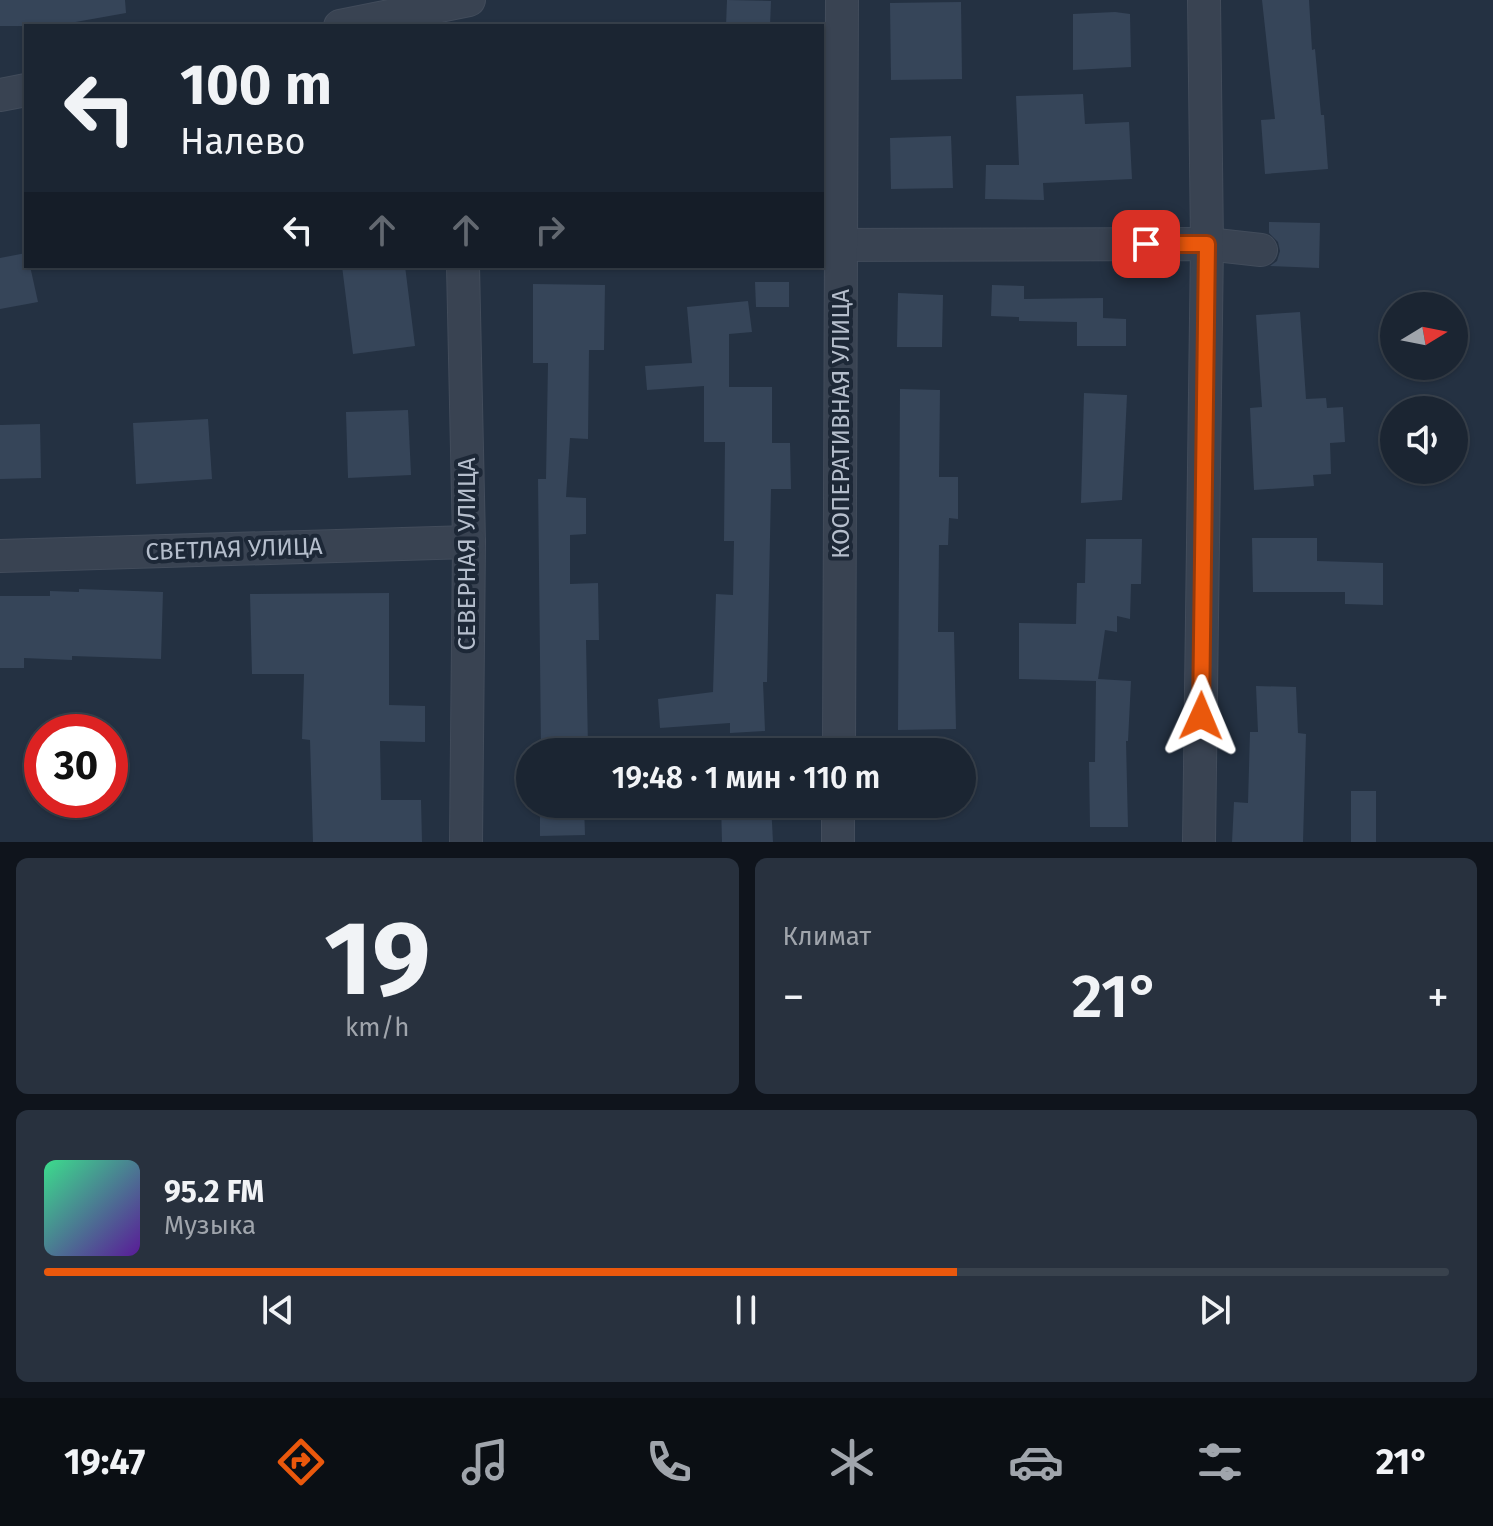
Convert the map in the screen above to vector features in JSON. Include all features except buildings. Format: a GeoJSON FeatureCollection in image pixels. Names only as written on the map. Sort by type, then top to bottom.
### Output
{"type":"FeatureCollection","features":[{"type":"Feature","properties":{"kind":"street"},"geometry":{"type":"LineString","coordinates":[[350,24],[471,0],[472,24]]}},
{"type":"Feature","properties":{"kind":"street","name":"КООПЕРАТИВНАЯ УЛИЦА"},"geometry":{"type":"LineString","coordinates":[[839,738],[832,245],[842,0]]}},
{"type":"Feature","properties":{"kind":"street"},"geometry":{"type":"LineString","coordinates":[[1199,842],[1207,244],[1204,0]]}},
{"type":"Feature","properties":{"kind":"street"},"geometry":{"type":"LineString","coordinates":[[0,95],[24,90]]}},
{"type":"Feature","properties":{"kind":"street"},"geometry":{"type":"LineString","coordinates":[[832,245],[1207,244],[1261,250]]}},
{"type":"Feature","properties":{"kind":"street","name":"СЕВЕРНАЯ УЛИЦА"},"geometry":{"type":"LineString","coordinates":[[463,268],[469,542],[466,842]]}},
{"type":"Feature","properties":{"kind":"street","name":"СВЕТЛАЯ УЛИЦА"},"geometry":{"type":"LineString","coordinates":[[0,556],[469,542]]}},
{"type":"Feature","properties":{"kind":"street"},"geometry":{"type":"LineString","coordinates":[[838,818],[838,842]]}},
{"type":"Feature","properties":{"kind":"route"},"geometry":{"type":"LineString","coordinates":[[1146,244],[1207,244],[1201,716]]}}]}
